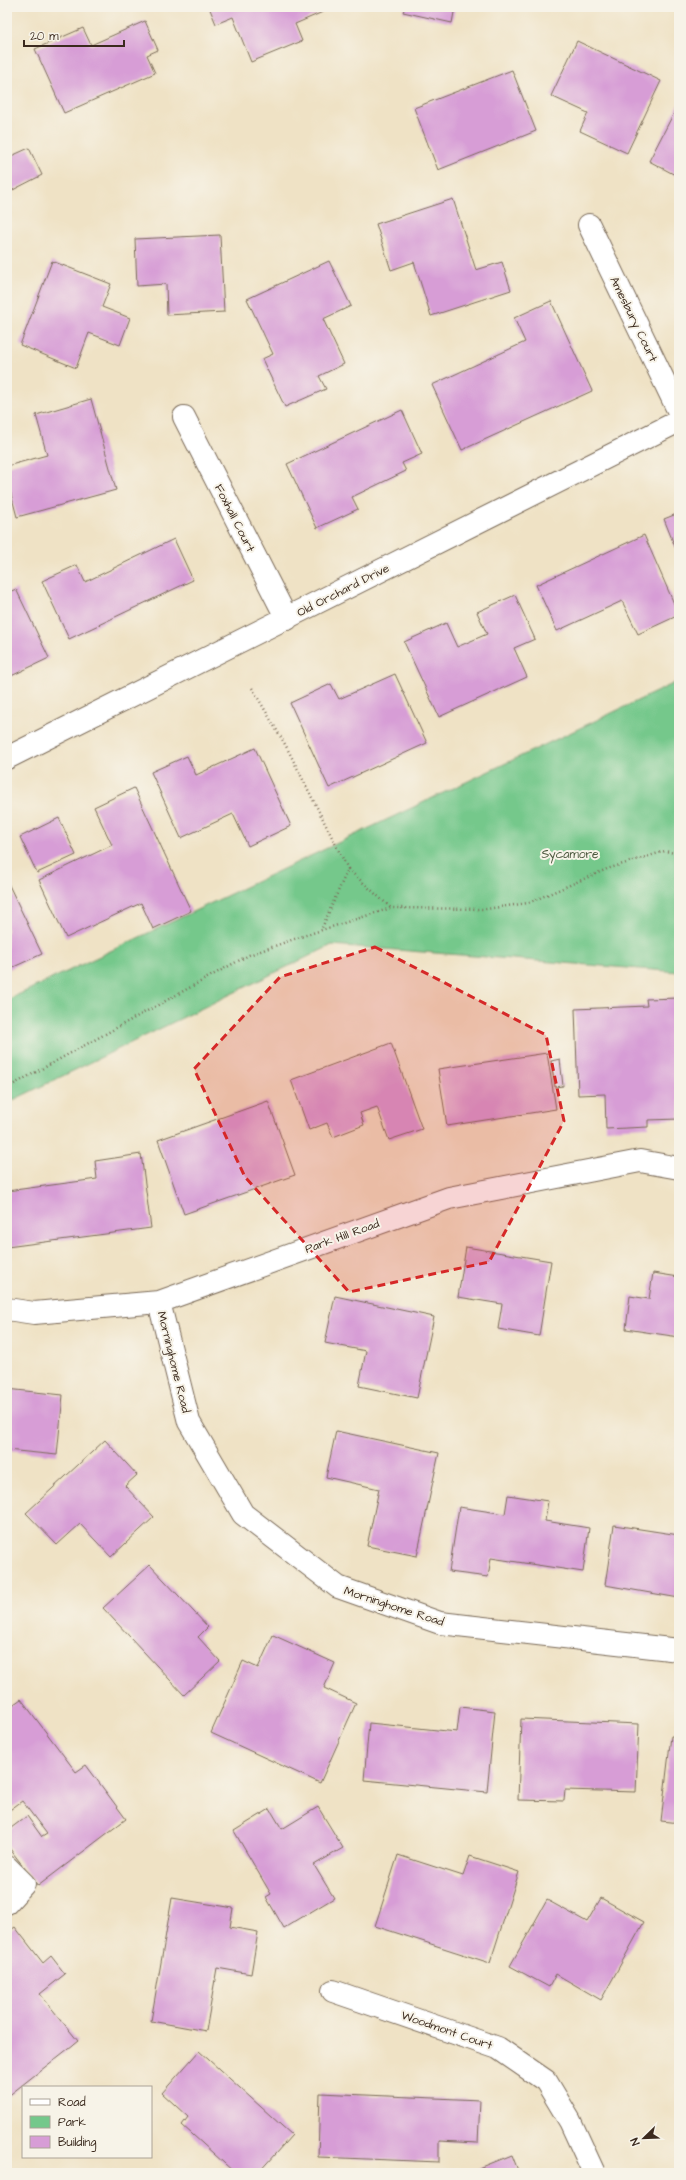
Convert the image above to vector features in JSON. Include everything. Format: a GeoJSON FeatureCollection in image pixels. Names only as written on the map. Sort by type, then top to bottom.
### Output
{"type":"FeatureCollection","features":[{"type":"Feature","properties":{"kind":"street","name":"Amesbury Court"},"geometry":{"type":"LineString","coordinates":[[589,226],[679,412]]}},
{"type":"Feature","properties":{"kind":"street","name":"Foxhall Court"},"geometry":{"type":"LineString","coordinates":[[184,417],[287,618]]}},
{"type":"Feature","properties":{"kind":"street","name":"Old Orchard Drive"},"geometry":{"type":"LineString","coordinates":[[7,758],[679,421]]}},
{"type":"Feature","properties":{"kind":"street","name":"Park Hill Road"},"geometry":{"type":"LineString","coordinates":[[7,1309],[34,1313],[159,1302],[449,1198],[640,1161],[679,1168]]}},
{"type":"Feature","properties":{"kind":"street","name":"Morninghome Road"},"geometry":{"type":"LineString","coordinates":[[159,1302],[189,1422],[243,1514],[338,1587],[440,1623],[679,1650]]}},
{"type":"Feature","properties":{"kind":"street"},"geometry":{"type":"LineString","coordinates":[[7,1867],[24,1884],[7,1903]]}},
{"type":"Feature","properties":{"kind":"street","name":"Woodmont Court"},"geometry":{"type":"LineString","coordinates":[[333,1991],[498,2048],[546,2081],[570,2120],[594,2173]]}},
{"type":"Feature","properties":{"kind":"path"},"geometry":{"type":"LineString","coordinates":[[252,688],[286,746],[348,869],[392,908]]}},
{"type":"Feature","properties":{"kind":"path"},"geometry":{"type":"LineString","coordinates":[[7,1088],[249,954],[392,908],[486,909],[528,903],[607,869],[665,851],[679,854]]}},
{"type":"Feature","properties":{"kind":"path"},"geometry":{"type":"LineString","coordinates":[[321,930],[348,869]]}},
{"type":"Feature","properties":{"kind":"highlighted area"},"geometry":{"type":"Polygon","coordinates":[[[375,947],[546,1035],[564,1121],[489,1262],[349,1292],[245,1177],[194,1069],[280,977],[375,947]]]}},
{"type":"Feature","properties":{"kind":"green space","name":"Sycamore"},"geometry":{"type":"Polygon","coordinates":[[[679,681],[679,972],[332,945],[7,1103],[7,1000],[679,681]]]}},
{"type":"Feature","properties":{"kind":"building"},"geometry":{"type":"Polygon","coordinates":[[[209,7],[332,8],[295,24],[302,41],[251,62],[233,17],[216,24],[209,7]]]}},
{"type":"Feature","properties":{"kind":"building"},"geometry":{"type":"Polygon","coordinates":[[[405,7],[455,7],[452,23],[403,12],[405,7]]]}},
{"type":"Feature","properties":{"kind":"building"},"geometry":{"type":"Polygon","coordinates":[[[145,21],[158,50],[147,55],[155,73],[64,113],[35,49],[83,28],[91,45],[145,21]]]}},
{"type":"Feature","properties":{"kind":"building"},"geometry":{"type":"Polygon","coordinates":[[[577,41],[661,81],[627,153],[580,131],[588,113],[551,96],[577,41]]]}},
{"type":"Feature","properties":{"kind":"building"},"geometry":{"type":"Polygon","coordinates":[[[512,70],[536,131],[438,170],[414,108],[512,70]]]}},
{"type":"Feature","properties":{"kind":"building"},"geometry":{"type":"Polygon","coordinates":[[[679,103],[679,177],[649,161],[679,103]]]}},
{"type":"Feature","properties":{"kind":"building"},"geometry":{"type":"Polygon","coordinates":[[[29,148],[42,175],[9,192],[7,188],[7,158],[29,148]]]}},
{"type":"Feature","properties":{"kind":"building"},"geometry":{"type":"Polygon","coordinates":[[[453,199],[476,270],[502,262],[511,290],[431,316],[414,262],[391,270],[376,224],[453,199]]]}},
{"type":"Feature","properties":{"kind":"building"},"geometry":{"type":"Polygon","coordinates":[[[220,235],[224,312],[167,315],[166,284],[137,286],[135,239],[220,235]]]}},
{"type":"Feature","properties":{"kind":"building"},"geometry":{"type":"Polygon","coordinates":[[[52,261],[111,284],[102,307],[130,318],[120,345],[89,333],[76,368],[20,345],[52,261]]]}},
{"type":"Feature","properties":{"kind":"building"},"geometry":{"type":"Polygon","coordinates":[[[329,261],[351,306],[323,319],[344,364],[319,376],[326,389],[285,407],[262,359],[273,354],[247,299],[329,261]]]}},
{"type":"Feature","properties":{"kind":"building"},"geometry":{"type":"Polygon","coordinates":[[[551,301],[592,391],[462,450],[432,385],[525,342],[514,318],[551,301]]]}},
{"type":"Feature","properties":{"kind":"building"},"geometry":{"type":"Polygon","coordinates":[[[91,399],[116,490],[17,517],[7,479],[7,466],[47,455],[36,415],[91,399]]]}},
{"type":"Feature","properties":{"kind":"building"},"geometry":{"type":"Polygon","coordinates":[[[402,410],[422,454],[402,463],[406,471],[352,497],[358,509],[317,528],[287,464],[402,410]]]}},
{"type":"Feature","properties":{"kind":"building"},"geometry":{"type":"Polygon","coordinates":[[[679,513],[679,557],[664,519],[679,513]]]}},
{"type":"Feature","properties":{"kind":"building"},"geometry":{"type":"Polygon","coordinates":[[[644,535],[679,615],[638,634],[622,601],[557,631],[536,585],[644,535]]]}},
{"type":"Feature","properties":{"kind":"building"},"geometry":{"type":"Polygon","coordinates":[[[174,539],[193,580],[69,639],[42,581],[77,565],[85,582],[174,539]]]}},
{"type":"Feature","properties":{"kind":"building"},"geometry":{"type":"Polygon","coordinates":[[[16,589],[49,658],[7,678],[7,593],[16,589]]]}},
{"type":"Feature","properties":{"kind":"building"},"geometry":{"type":"Polygon","coordinates":[[[515,595],[535,639],[514,648],[527,677],[439,717],[404,642],[446,623],[457,647],[487,634],[477,612],[515,595]]]}},
{"type":"Feature","properties":{"kind":"building"},"geometry":{"type":"Polygon","coordinates":[[[395,674],[427,743],[329,788],[290,703],[331,684],[339,699],[395,674]]]}},
{"type":"Feature","properties":{"kind":"building"},"geometry":{"type":"Polygon","coordinates":[[[255,748],[291,826],[248,846],[233,814],[181,838],[151,772],[187,756],[196,775],[255,748]]]}},
{"type":"Feature","properties":{"kind":"building"},"geometry":{"type":"Polygon","coordinates":[[[134,788],[191,911],[153,929],[141,903],[66,938],[39,880],[112,845],[94,807],[134,788]]]}},
{"type":"Feature","properties":{"kind":"building"},"geometry":{"type":"Polygon","coordinates":[[[59,818],[76,855],[37,873],[20,837],[59,818]]]}},
{"type":"Feature","properties":{"kind":"building"},"geometry":{"type":"Polygon","coordinates":[[[7,881],[42,954],[7,970],[7,881]]]}},
{"type":"Feature","properties":{"kind":"building"},"geometry":{"type":"Polygon","coordinates":[[[679,998],[679,1119],[648,1120],[648,1127],[606,1129],[605,1094],[578,1095],[575,1009],[647,1006],[646,999],[679,998]]]}},
{"type":"Feature","properties":{"kind":"building"},"geometry":{"type":"Polygon","coordinates":[[[391,1043],[422,1129],[389,1140],[377,1107],[360,1113],[364,1125],[333,1137],[327,1123],[309,1130],[291,1080],[391,1043]]]}},
{"type":"Feature","properties":{"kind":"building"},"geometry":{"type":"Polygon","coordinates":[[[547,1053],[556,1109],[447,1126],[438,1069],[547,1053]]]}},
{"type":"Feature","properties":{"kind":"building"},"geometry":{"type":"Polygon","coordinates":[[[560,1059],[563,1086],[555,1087],[551,1061],[560,1059]]]}},
{"type":"Feature","properties":{"kind":"building"},"geometry":{"type":"Polygon","coordinates":[[[268,1101],[295,1175],[184,1214],[158,1140],[268,1101]]]}},
{"type":"Feature","properties":{"kind":"building"},"geometry":{"type":"Polygon","coordinates":[[[141,1154],[151,1228],[7,1247],[7,1191],[97,1179],[95,1161],[141,1154]]]}},
{"type":"Feature","properties":{"kind":"building"},"geometry":{"type":"Polygon","coordinates":[[[466,1247],[551,1261],[539,1336],[498,1329],[502,1304],[458,1297],[466,1247]]]}},
{"type":"Feature","properties":{"kind":"building"},"geometry":{"type":"Polygon","coordinates":[[[653,1273],[679,1277],[679,1337],[626,1329],[630,1296],[649,1299],[653,1273]]]}},
{"type":"Feature","properties":{"kind":"building"},"geometry":{"type":"Polygon","coordinates":[[[335,1296],[434,1317],[417,1398],[359,1386],[366,1351],[325,1343],[335,1296]]]}},
{"type":"Feature","properties":{"kind":"building"},"geometry":{"type":"Polygon","coordinates":[[[7,1389],[63,1395],[57,1455],[7,1450],[7,1389]]]}},
{"type":"Feature","properties":{"kind":"building"},"geometry":{"type":"Polygon","coordinates":[[[336,1431],[439,1453],[417,1556],[367,1546],[379,1489],[326,1477],[336,1431]]]}},
{"type":"Feature","properties":{"kind":"building"},"geometry":{"type":"Polygon","coordinates":[[[105,1440],[137,1475],[125,1486],[154,1517],[111,1557],[80,1524],[57,1545],[26,1513],[105,1440]]]}},
{"type":"Feature","properties":{"kind":"building"},"geometry":{"type":"Polygon","coordinates":[[[508,1495],[548,1501],[545,1521],[589,1528],[583,1572],[491,1558],[488,1577],[449,1572],[459,1507],[505,1514],[508,1495]]]}},
{"type":"Feature","properties":{"kind":"building"},"geometry":{"type":"Polygon","coordinates":[[[614,1525],[679,1535],[679,1598],[605,1585],[614,1525]]]}},
{"type":"Feature","properties":{"kind":"building"},"geometry":{"type":"Polygon","coordinates":[[[150,1565],[208,1627],[198,1637],[220,1661],[184,1695],[103,1608],[150,1565]]]}},
{"type":"Feature","properties":{"kind":"building"},"geometry":{"type":"Polygon","coordinates":[[[273,1635],[335,1663],[324,1688],[356,1703],[320,1783],[211,1733],[243,1661],[258,1668],[273,1635]]]}},
{"type":"Feature","properties":{"kind":"building"},"geometry":{"type":"Polygon","coordinates":[[[21,1699],[76,1772],[86,1765],[126,1819],[38,1886],[7,1845],[7,1831],[27,1816],[42,1837],[47,1834],[22,1801],[7,1812],[7,1709],[21,1699]]]}},
{"type":"Feature","properties":{"kind":"building"},"geometry":{"type":"Polygon","coordinates":[[[460,1707],[495,1711],[487,1792],[364,1780],[369,1723],[457,1732],[460,1707]]]}},
{"type":"Feature","properties":{"kind":"building"},"geometry":{"type":"Polygon","coordinates":[[[521,1719],[639,1724],[636,1792],[565,1790],[564,1801],[518,1800],[521,1719]]]}},
{"type":"Feature","properties":{"kind":"building"},"geometry":{"type":"Polygon","coordinates":[[[671,1736],[679,1736],[679,1823],[661,1821],[671,1736]]]}},
{"type":"Feature","properties":{"kind":"building"},"geometry":{"type":"Polygon","coordinates":[[[318,1807],[343,1848],[314,1865],[334,1898],[284,1928],[266,1897],[271,1894],[234,1831],[270,1809],[282,1829],[318,1807]]]}},
{"type":"Feature","properties":{"kind":"building"},"geometry":{"type":"Polygon","coordinates":[[[398,1855],[463,1876],[470,1856],[519,1872],[490,1963],[375,1926],[398,1855]]]}},
{"type":"Feature","properties":{"kind":"building"},"geometry":{"type":"Polygon","coordinates":[[[172,1898],[233,1908],[230,1927],[258,1932],[251,1974],[217,1968],[206,2031],[151,2021],[172,1898]]]}},
{"type":"Feature","properties":{"kind":"building"},"geometry":{"type":"Polygon","coordinates":[[[601,1898],[644,1922],[601,2000],[556,1974],[549,1987],[510,1966],[547,1900],[587,1922],[601,1898]]]}},
{"type":"Feature","properties":{"kind":"building"},"geometry":{"type":"Polygon","coordinates":[[[15,1927],[43,1963],[51,1956],[65,1974],[40,1994],[78,2041],[7,2097],[7,1933],[15,1927]]]}},
{"type":"Feature","properties":{"kind":"building"},"geometry":{"type":"Polygon","coordinates":[[[199,2051],[292,2135],[258,2173],[235,2173],[182,2125],[188,2117],[162,2093],[199,2051]]]}},
{"type":"Feature","properties":{"kind":"building"},"geometry":{"type":"Polygon","coordinates":[[[320,2093],[480,2100],[478,2143],[439,2141],[439,2162],[318,2157],[320,2093]]]}},
{"type":"Feature","properties":{"kind":"building"},"geometry":{"type":"Polygon","coordinates":[[[512,2155],[519,2173],[478,2173],[477,2169],[512,2155]]]}}]}
